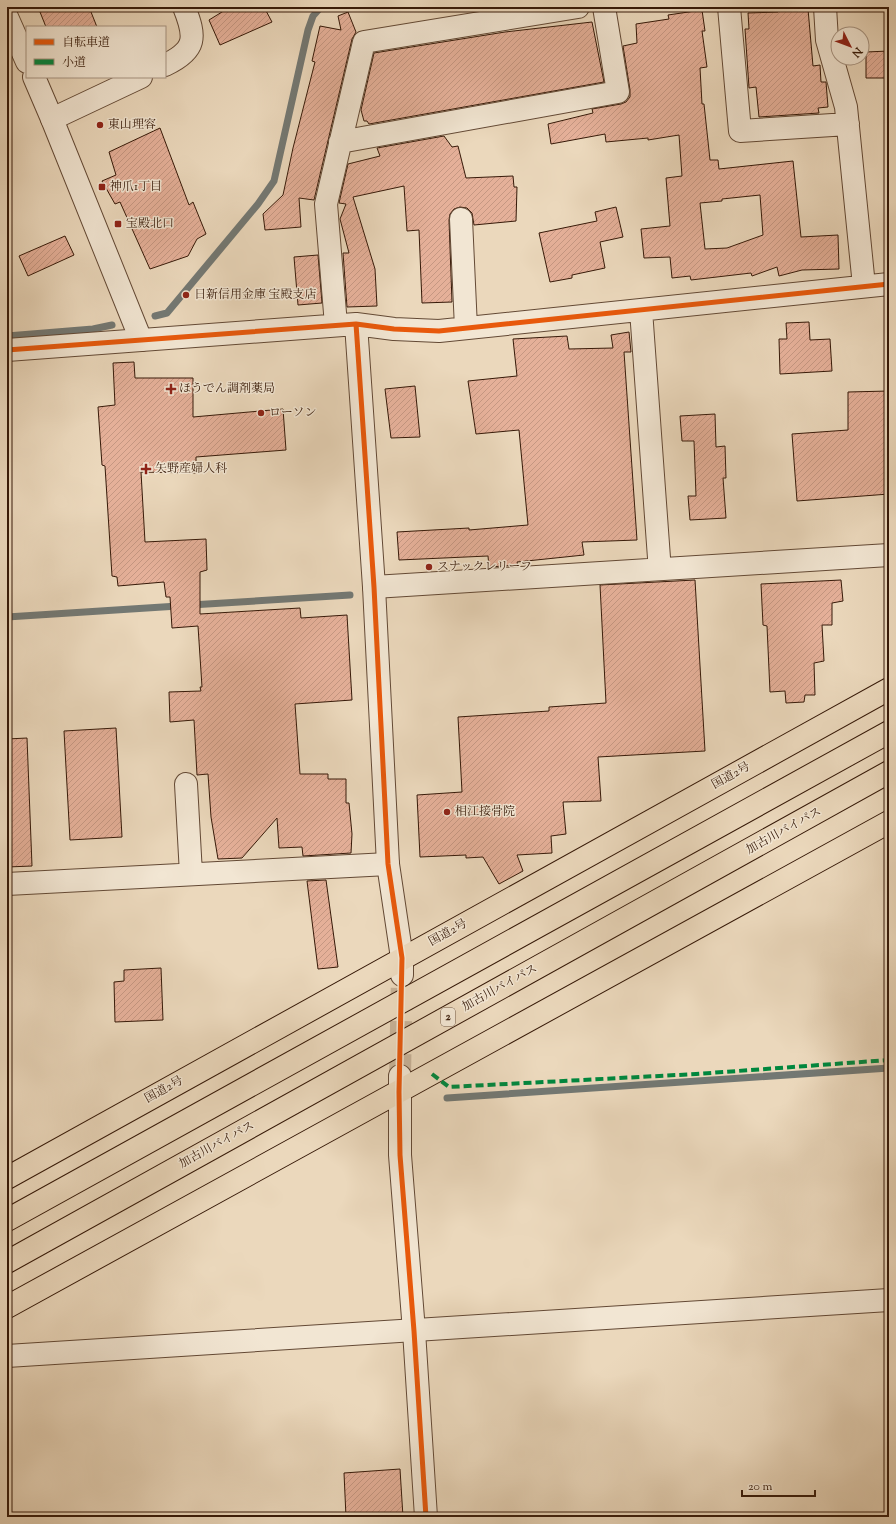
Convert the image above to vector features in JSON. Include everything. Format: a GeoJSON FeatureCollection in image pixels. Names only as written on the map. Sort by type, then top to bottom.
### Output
{"type":"FeatureCollection","features":[{"type":"Feature","properties":{"kind":"highway","name":"国道2号"},"geometry":{"type":"LineString","coordinates":[[7,1178],[402,967],[889,689]]}},
{"type":"Feature","properties":{"kind":"highway"},"geometry":{"type":"LineString","coordinates":[[7,1220],[889,732]]}},
{"type":"Feature","properties":{"kind":"highway","name":"加古川バイパス"},"geometry":{"type":"LineString","coordinates":[[7,1262],[889,772]]}},
{"type":"Feature","properties":{"kind":"highway"},"geometry":{"type":"LineString","coordinates":[[7,1307],[400,1084],[889,822]]}},
{"type":"Feature","properties":{"kind":"street"},"geometry":{"type":"LineString","coordinates":[[166,65],[183,55],[190,46],[192,35],[190,21],[184,7]]}},
{"type":"Feature","properties":{"kind":"street"},"geometry":{"type":"LineString","coordinates":[[402,967],[388,864],[374,587],[346,324],[326,204],[364,42],[578,7]]}},
{"type":"Feature","properties":{"kind":"street"},"geometry":{"type":"LineString","coordinates":[[340,142],[618,92],[604,7]]}},
{"type":"Feature","properties":{"kind":"street"},"geometry":{"type":"LineString","coordinates":[[729,7],[740,131],[848,124]]}},
{"type":"Feature","properties":{"kind":"street"},"geometry":{"type":"LineString","coordinates":[[825,7],[828,40],[846,107],[864,286]]}},
{"type":"Feature","properties":{"kind":"street"},"geometry":{"type":"LineString","coordinates":[[7,17],[26,60]]}},
{"type":"Feature","properties":{"kind":"street"},"geometry":{"type":"LineString","coordinates":[[34,78],[141,340]]}},
{"type":"Feature","properties":{"kind":"street"},"geometry":{"type":"LineString","coordinates":[[52,119],[139,78]]}},
{"type":"Feature","properties":{"kind":"street"},"geometry":{"type":"LineString","coordinates":[[461,219],[466,328]]}},
{"type":"Feature","properties":{"kind":"street"},"geometry":{"type":"LineString","coordinates":[[7,350],[346,324],[394,329],[439,331],[889,284]]}},
{"type":"Feature","properties":{"kind":"street"},"geometry":{"type":"LineString","coordinates":[[642,310],[659,558]]}},
{"type":"Feature","properties":{"kind":"street"},"geometry":{"type":"LineString","coordinates":[[374,587],[889,555]]}},
{"type":"Feature","properties":{"kind":"street"},"geometry":{"type":"LineString","coordinates":[[186,784],[191,874]]}},
{"type":"Feature","properties":{"kind":"street"},"geometry":{"type":"LineString","coordinates":[[7,884],[388,864]]}},
{"type":"Feature","properties":{"kind":"street"},"geometry":{"type":"LineString","coordinates":[[400,1084],[400,1155],[414,1331],[426,1517]]}},
{"type":"Feature","properties":{"kind":"street"},"geometry":{"type":"LineString","coordinates":[[7,1356],[889,1300]]}},
{"type":"Feature","properties":{"kind":"building"},"geometry":{"type":"Polygon","coordinates":[[[38,7],[89,7],[97,26],[46,26],[38,7]]]}},
{"type":"Feature","properties":{"kind":"building"},"geometry":{"type":"Polygon","coordinates":[[[230,7],[264,7],[272,22],[220,45],[209,20],[230,7]]]}},
{"type":"Feature","properties":{"kind":"building"},"geometry":{"type":"Polygon","coordinates":[[[778,7],[800,7],[800,10],[808,9],[813,66],[820,65],[821,82],[826,82],[828,107],[818,108],[819,113],[759,117],[756,87],[749,88],[745,29],[749,29],[748,13],[778,12],[778,7]]]}},
{"type":"Feature","properties":{"kind":"building"},"geometry":{"type":"Polygon","coordinates":[[[702,10],[705,31],[702,31],[707,67],[700,68],[702,104],[704,104],[710,160],[718,160],[719,169],[793,161],[801,237],[838,235],[839,269],[802,270],[779,276],[777,267],[752,276],[751,273],[691,280],[690,276],[672,278],[670,257],[644,258],[641,229],[670,226],[666,178],[682,176],[679,135],[648,140],[648,138],[606,142],[605,134],[551,144],[548,124],[593,113],[592,109],[626,102],[630,97],[630,90],[623,46],[637,43],[636,24],[669,19],[668,15],[702,10]],[[760,195],[700,203],[705,249],[727,248],[763,235],[760,195]]]}},
{"type":"Feature","properties":{"kind":"building"},"geometry":{"type":"Polygon","coordinates":[[[348,12],[356,32],[352,39],[314,200],[299,198],[301,227],[265,230],[263,214],[283,195],[293,148],[315,62],[312,61],[320,26],[341,30],[338,16],[348,12]]]}},
{"type":"Feature","properties":{"kind":"building"},"geometry":{"type":"Polygon","coordinates":[[[592,22],[604,82],[369,124],[367,121],[364,121],[361,110],[374,53],[505,32],[592,22]]]}},
{"type":"Feature","properties":{"kind":"building"},"geometry":{"type":"Polygon","coordinates":[[[889,51],[889,78],[866,78],[866,66],[870,66],[870,52],[889,51]]]}},
{"type":"Feature","properties":{"kind":"building"},"geometry":{"type":"Polygon","coordinates":[[[160,128],[189,205],[193,202],[206,234],[197,239],[188,256],[150,269],[120,202],[115,204],[102,181],[116,175],[109,152],[160,128]]]}},
{"type":"Feature","properties":{"kind":"building"},"geometry":{"type":"Polygon","coordinates":[[[444,136],[452,147],[458,146],[466,178],[513,176],[514,187],[517,187],[516,221],[474,225],[472,213],[467,208],[460,207],[454,209],[450,214],[449,220],[452,302],[422,303],[419,230],[407,231],[404,186],[353,197],[375,269],[377,306],[347,307],[343,253],[349,253],[340,219],[346,204],[339,203],[348,164],[380,156],[377,148],[444,136]]]}},
{"type":"Feature","properties":{"kind":"building"},"geometry":{"type":"Polygon","coordinates":[[[616,207],[623,237],[600,242],[605,268],[572,275],[572,278],[550,282],[539,233],[597,221],[595,212],[616,207]]]}},
{"type":"Feature","properties":{"kind":"building"},"geometry":{"type":"Polygon","coordinates":[[[65,236],[74,255],[28,276],[19,256],[65,236]]]}},
{"type":"Feature","properties":{"kind":"building"},"geometry":{"type":"Polygon","coordinates":[[[318,255],[322,303],[298,305],[294,257],[318,255]]]}},
{"type":"Feature","properties":{"kind":"building"},"geometry":{"type":"Polygon","coordinates":[[[809,322],[810,340],[830,339],[832,371],[780,374],[779,339],[787,339],[786,323],[809,322]]]}},
{"type":"Feature","properties":{"kind":"building"},"geometry":{"type":"Polygon","coordinates":[[[629,332],[631,352],[624,352],[637,540],[582,542],[584,555],[517,562],[518,565],[489,567],[488,556],[399,560],[397,532],[469,528],[469,530],[528,525],[519,430],[476,434],[468,381],[517,376],[513,339],[567,336],[569,349],[613,348],[611,335],[629,332]]]}},
{"type":"Feature","properties":{"kind":"building"},"geometry":{"type":"Polygon","coordinates":[[[134,362],[135,378],[193,378],[193,417],[283,409],[286,450],[196,457],[196,473],[141,472],[145,542],[206,539],[207,570],[200,572],[200,614],[300,608],[301,618],[347,615],[352,700],[295,704],[300,774],[328,774],[328,779],[346,779],[346,803],[349,803],[352,834],[351,853],[303,856],[302,847],[279,848],[277,818],[242,858],[218,859],[211,817],[208,774],[197,775],[194,720],[170,722],[169,692],[201,691],[198,626],[172,628],[170,597],[166,597],[164,582],[118,586],[117,577],[112,576],[105,466],[102,465],[98,407],[115,405],[113,363],[134,362]]]}},
{"type":"Feature","properties":{"kind":"building"},"geometry":{"type":"Polygon","coordinates":[[[415,386],[420,437],[391,438],[385,389],[415,386]]]}},
{"type":"Feature","properties":{"kind":"building"},"geometry":{"type":"Polygon","coordinates":[[[889,391],[889,494],[797,501],[792,434],[848,430],[848,392],[889,391]]]}},
{"type":"Feature","properties":{"kind":"building"},"geometry":{"type":"Polygon","coordinates":[[[715,414],[716,447],[725,446],[726,478],[723,478],[726,518],[690,520],[688,496],[696,496],[694,441],[682,441],[680,416],[715,414]]]}},
{"type":"Feature","properties":{"kind":"building"},"geometry":{"type":"Polygon","coordinates":[[[695,580],[705,751],[598,757],[601,801],[563,802],[566,834],[551,836],[552,853],[517,855],[523,871],[499,884],[483,857],[466,858],[466,855],[420,857],[417,795],[462,792],[458,717],[549,711],[549,707],[606,703],[600,585],[695,580]]]}},
{"type":"Feature","properties":{"kind":"building"},"geometry":{"type":"Polygon","coordinates":[[[841,580],[843,601],[832,603],[832,625],[822,625],[824,661],[814,663],[815,695],[805,695],[804,702],[786,703],[785,691],[770,692],[767,626],[763,625],[761,584],[841,580]]]}},
{"type":"Feature","properties":{"kind":"building"},"geometry":{"type":"Polygon","coordinates":[[[116,728],[122,837],[70,840],[64,731],[116,728]]]}},
{"type":"Feature","properties":{"kind":"building"},"geometry":{"type":"Polygon","coordinates":[[[27,738],[32,866],[7,867],[7,739],[27,738]]]}},
{"type":"Feature","properties":{"kind":"building"},"geometry":{"type":"Polygon","coordinates":[[[326,880],[338,967],[318,969],[307,881],[326,880]]]}},
{"type":"Feature","properties":{"kind":"building"},"geometry":{"type":"Polygon","coordinates":[[[161,968],[163,1020],[115,1022],[114,982],[124,981],[124,970],[161,968]]]}},
{"type":"Feature","properties":{"kind":"building"},"geometry":{"type":"Polygon","coordinates":[[[400,1469],[403,1517],[346,1517],[344,1473],[400,1469]]]}},
{"type":"Feature","properties":{"kind":"waterway"},"geometry":{"type":"LineString","coordinates":[[155,316],[167,313],[258,204],[274,181],[308,30],[313,16],[321,7]]}},
{"type":"Feature","properties":{"kind":"waterway"},"geometry":{"type":"LineString","coordinates":[[7,336],[93,329],[112,325]]}},
{"type":"Feature","properties":{"kind":"waterway"},"geometry":{"type":"LineString","coordinates":[[191,605],[350,595]]}},
{"type":"Feature","properties":{"kind":"waterway"},"geometry":{"type":"LineString","coordinates":[[7,617],[178,606]]}},
{"type":"Feature","properties":{"kind":"waterway"},"geometry":{"type":"LineString","coordinates":[[447,1098],[889,1068]]}},
{"type":"Feature","properties":{"kind":"tunnel"},"geometry":{"type":"LineString","coordinates":[[400,1076],[402,975]]}},
{"type":"Feature","properties":{"kind":"marked path"},"geometry":{"type":"LineString","coordinates":[[432,1074],[449,1087],[696,1074],[889,1060]]}},
{"type":"Feature","properties":{"kind":"cycle path"},"geometry":{"type":"LineString","coordinates":[[7,350],[356,324],[394,329],[439,331],[889,284]]}},
{"type":"Feature","properties":{"kind":"cycle path"},"geometry":{"type":"LineString","coordinates":[[356,324],[374,587],[388,864],[402,958],[399,1092],[400,1155],[414,1331],[426,1517]]}},
{"type":"Feature","properties":{"kind":"place","name":"東山理容"},"geometry":{"type":"Point","coordinates":[100,125]}},
{"type":"Feature","properties":{"kind":"place","name":"神爪1丁目"},"geometry":{"type":"Point","coordinates":[102,187]}},
{"type":"Feature","properties":{"kind":"place","name":"宝殿北口"},"geometry":{"type":"Point","coordinates":[118,224]}},
{"type":"Feature","properties":{"kind":"place","name":"日新信用金庫 宝殿支店"},"geometry":{"type":"Point","coordinates":[186,295]}},
{"type":"Feature","properties":{"kind":"place","name":"ほうでん調剤薬局"},"geometry":{"type":"Point","coordinates":[171,389]}},
{"type":"Feature","properties":{"kind":"place","name":"ローソン"},"geometry":{"type":"Point","coordinates":[261,413]}},
{"type":"Feature","properties":{"kind":"place","name":"矢野産婦人科"},"geometry":{"type":"Point","coordinates":[146,469]}},
{"type":"Feature","properties":{"kind":"place","name":"スナックレリーフ"},"geometry":{"type":"Point","coordinates":[429,567]}},
{"type":"Feature","properties":{"kind":"place","name":"相江接骨院"},"geometry":{"type":"Point","coordinates":[447,812]}}]}
